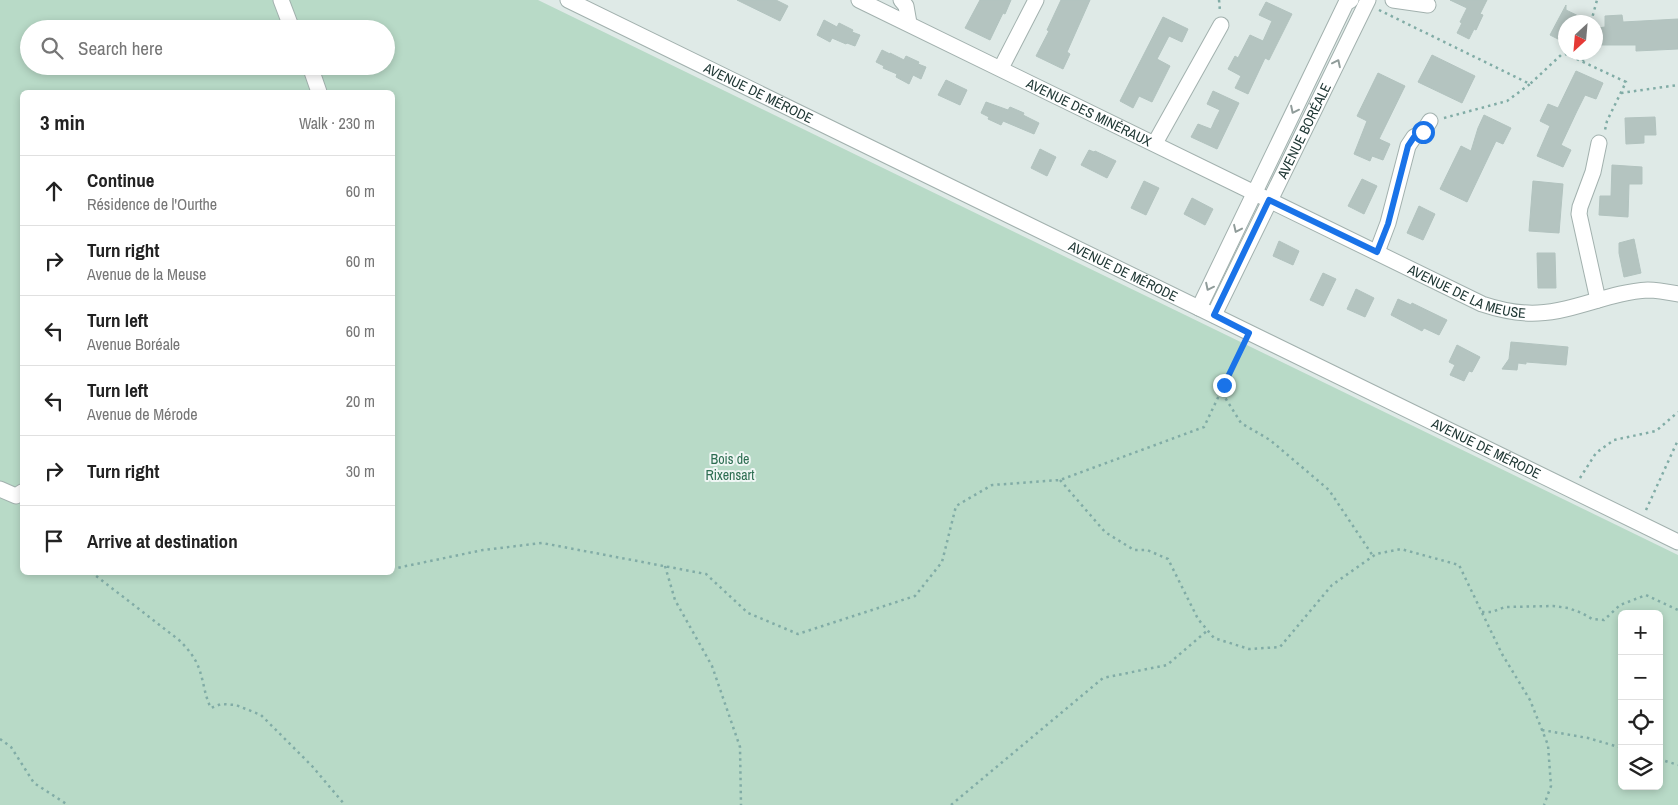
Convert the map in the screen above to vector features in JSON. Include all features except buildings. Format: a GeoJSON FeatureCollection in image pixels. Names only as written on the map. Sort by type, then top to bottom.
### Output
{"type":"FeatureCollection","features":[{"type":"Feature","properties":{"kind":"street"},"geometry":{"type":"LineString","coordinates":[[281,0],[289,20]]}},
{"type":"Feature","properties":{"kind":"street","name":"AVENUE DE MÉRODE"},"geometry":{"type":"LineString","coordinates":[[568,0],[1678,542]]}},
{"type":"Feature","properties":{"kind":"street","name":"AVENUE DES MINÉRAUX"},"geometry":{"type":"LineString","coordinates":[[859,0],[1269,200]]}},
{"type":"Feature","properties":{"kind":"street"},"geometry":{"type":"LineString","coordinates":[[901,0],[906,6],[909,23]]}},
{"type":"Feature","properties":{"kind":"street"},"geometry":{"type":"LineString","coordinates":[[1001,68],[1036,0]]}},
{"type":"Feature","properties":{"kind":"street","name":"AVENUE BORÉALE"},"geometry":{"type":"LineString","coordinates":[[1199,308],[1346,3],[1351,0]]}},
{"type":"Feature","properties":{"kind":"street"},"geometry":{"type":"LineString","coordinates":[[1393,0],[1428,5]]}},
{"type":"Feature","properties":{"kind":"street","name":"AVENUE BORÉALE"},"geometry":{"type":"LineString","coordinates":[[1214,315],[1367,2]]}},
{"type":"Feature","properties":{"kind":"street"},"geometry":{"type":"LineString","coordinates":[[1155,143],[1221,25]]}},
{"type":"Feature","properties":{"kind":"street"},"geometry":{"type":"LineString","coordinates":[[313,75],[318,90]]}},
{"type":"Feature","properties":{"kind":"street"},"geometry":{"type":"LineString","coordinates":[[1377,252],[1388,224],[1408,146],[1414,137],[1423,132],[1430,121]]}},
{"type":"Feature","properties":{"kind":"street"},"geometry":{"type":"LineString","coordinates":[[1598,300],[1579,214],[1594,172],[1599,143]]}},
{"type":"Feature","properties":{"kind":"street","name":"AVENUE DE LA MEUSE"},"geometry":{"type":"LineString","coordinates":[[1269,200],[1468,298],[1503,310],[1538,313],[1565,309],[1625,293],[1648,290],[1678,294]]}},
{"type":"Feature","properties":{"kind":"street"},"geometry":{"type":"LineString","coordinates":[[0,490],[16,496],[20,493]]}},
{"type":"Feature","properties":{"kind":"path"},"geometry":{"type":"LineString","coordinates":[[1594,15],[1597,0]]}},
{"type":"Feature","properties":{"kind":"path"},"geometry":{"type":"LineString","coordinates":[[1367,2],[1530,84]]}},
{"type":"Feature","properties":{"kind":"path"},"geometry":{"type":"LineString","coordinates":[[1430,121],[1507,101],[1530,84],[1561,55],[1566,54],[1626,82],[1607,121],[1599,143]]}},
{"type":"Feature","properties":{"kind":"path"},"geometry":{"type":"LineString","coordinates":[[1621,93],[1678,85]]}},
{"type":"Feature","properties":{"kind":"path"},"geometry":{"type":"LineString","coordinates":[[395,568],[483,550],[542,543],[706,574],[748,613],[798,634],[916,596],[942,562],[956,506],[992,485],[1060,480],[1204,427],[1249,333]]}},
{"type":"Feature","properties":{"kind":"path"},"geometry":{"type":"LineString","coordinates":[[1224,385],[1224,396],[1241,424],[1270,440],[1329,490],[1373,556]]}},
{"type":"Feature","properties":{"kind":"path"},"geometry":{"type":"LineString","coordinates":[[1572,490],[1596,453],[1614,440],[1656,430],[1678,412]]}},
{"type":"Feature","properties":{"kind":"path"},"geometry":{"type":"LineString","coordinates":[[1640,523],[1678,440]]}},
{"type":"Feature","properties":{"kind":"path"},"geometry":{"type":"LineString","coordinates":[[1060,480],[1105,532],[1134,550],[1147,550],[1168,560],[1198,619],[1214,638],[1249,649],[1280,647],[1332,585],[1376,554],[1401,549],[1459,565],[1502,654],[1530,700],[1548,746],[1551,786],[1544,805]]}},
{"type":"Feature","properties":{"kind":"path"},"geometry":{"type":"LineString","coordinates":[[665,566],[675,600],[712,666],[740,747],[741,805]]}},
{"type":"Feature","properties":{"kind":"path"},"geometry":{"type":"LineString","coordinates":[[95,575],[179,640],[190,651],[199,668],[206,697],[211,708],[221,704],[236,705],[261,715],[312,766],[345,805]]}},
{"type":"Feature","properties":{"kind":"path"},"geometry":{"type":"LineString","coordinates":[[1482,612],[1492,612],[1505,606],[1553,606],[1568,608],[1592,619],[1604,620],[1620,605],[1646,595],[1678,610]]}},
{"type":"Feature","properties":{"kind":"path"},"geometry":{"type":"LineString","coordinates":[[951,805],[1102,678],[1167,665],[1208,630]]}},
{"type":"Feature","properties":{"kind":"path"},"geometry":{"type":"LineString","coordinates":[[1542,730],[1588,738],[1618,747]]}},
{"type":"Feature","properties":{"kind":"path"},"geometry":{"type":"LineString","coordinates":[[0,740],[11,747],[34,783],[68,805]]}},
{"type":"Feature","properties":{"kind":"path"},"geometry":{"type":"LineString","coordinates":[[1663,760],[1678,765]]}},
{"type":"Feature","properties":{"kind":"green space","name":"Bois de Rixensart"},"geometry":{"type":"Polygon","coordinates":[[[0,0],[538,0],[1678,555],[1678,805],[0,805],[0,0]]]}},
{"type":"Feature","properties":{"kind":"route"},"geometry":{"type":"LineString","coordinates":[[1224,385],[1249,333],[1214,315],[1269,200],[1377,252],[1388,224],[1408,146],[1414,137],[1423,132]]}}]}
